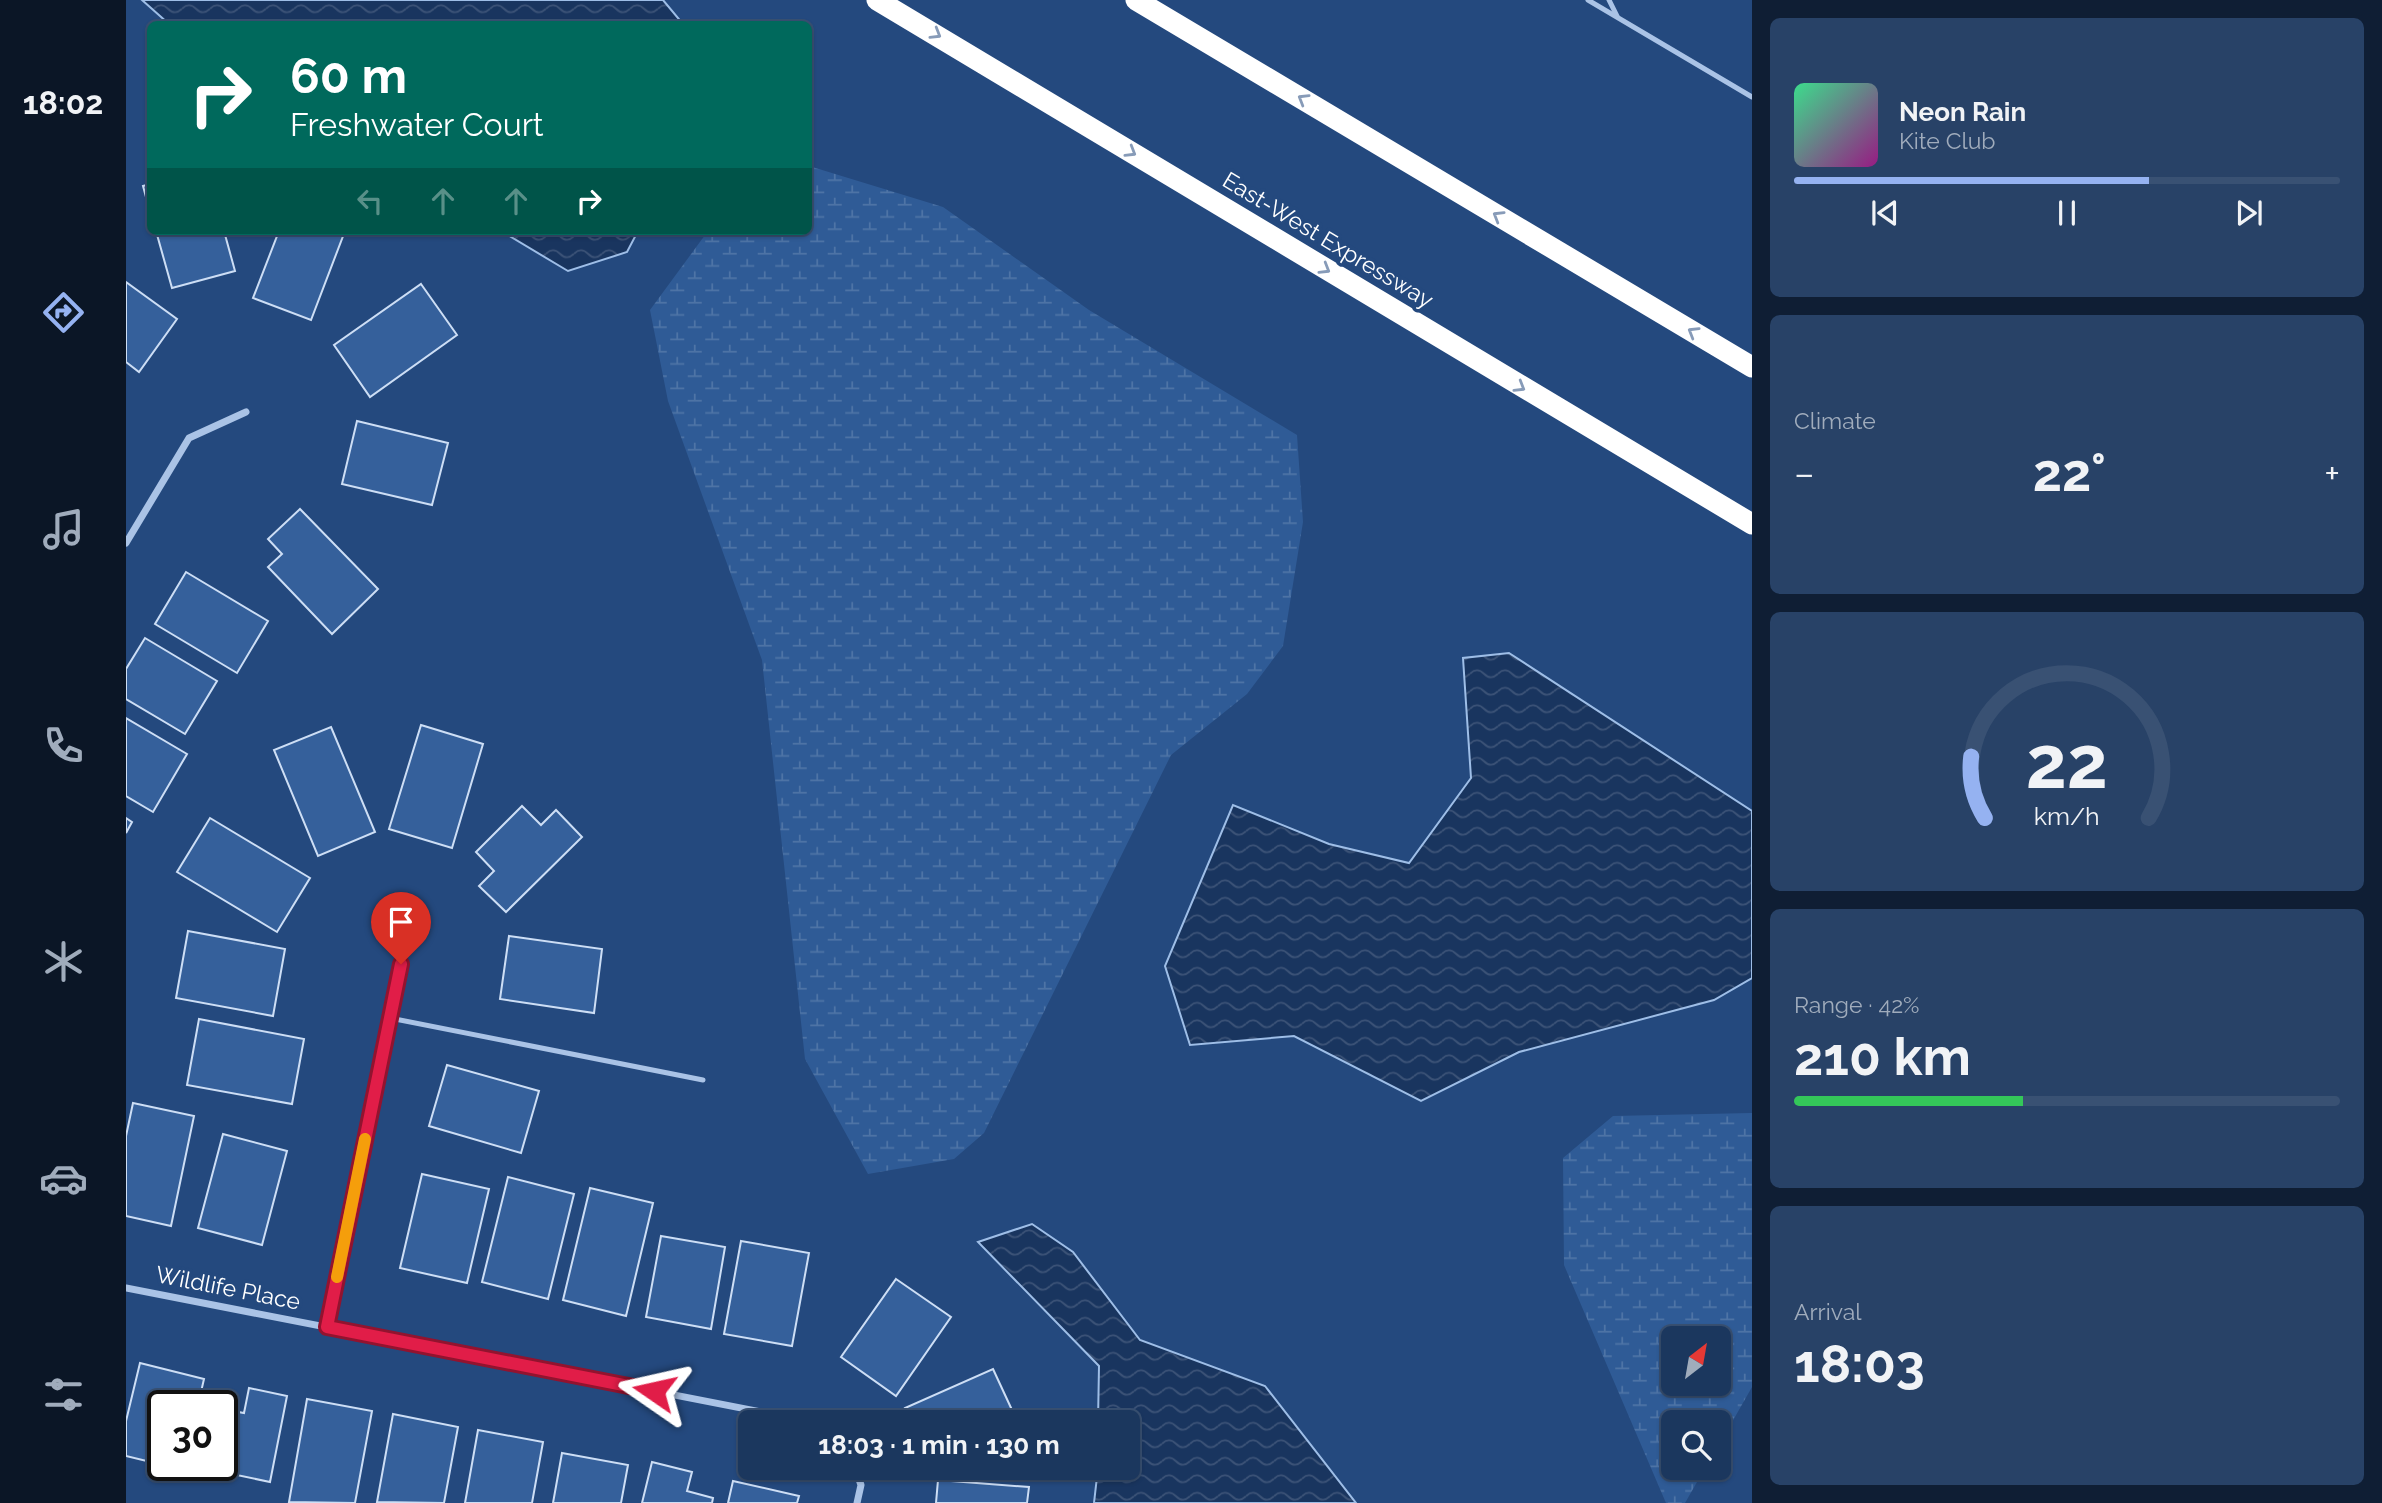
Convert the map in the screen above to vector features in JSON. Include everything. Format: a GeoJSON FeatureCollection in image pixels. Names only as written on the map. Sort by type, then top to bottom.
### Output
{"type":"FeatureCollection","features":[{"type":"Feature","properties":{"kind":"highway","name":"East-West Expressway"},"geometry":{"type":"LineString","coordinates":[[877,0],[1719,507],[1752,524]]}},
{"type":"Feature","properties":{"kind":"highway"},"geometry":{"type":"LineString","coordinates":[[1136,0],[1752,367]]}},
{"type":"Feature","properties":{"kind":"highway"},"geometry":{"type":"LineString","coordinates":[[1719,507],[1752,538]]}},
{"type":"Feature","properties":{"kind":"street"},"geometry":{"type":"LineString","coordinates":[[126,543],[189,438],[246,412]]}},
{"type":"Feature","properties":{"kind":"street"},"geometry":{"type":"LineString","coordinates":[[327,1327],[401,964]]}},
{"type":"Feature","properties":{"kind":"street","name":"Wildlife Place"},"geometry":{"type":"LineString","coordinates":[[126,1287],[752,1410]]}},
{"type":"Feature","properties":{"kind":"street"},"geometry":{"type":"LineString","coordinates":[[857,1503],[861,1485],[859,1480]]}},
{"type":"Feature","properties":{"kind":"lane"},"geometry":{"type":"LineString","coordinates":[[1588,0],[1752,97]]}},
{"type":"Feature","properties":{"kind":"lane"},"geometry":{"type":"LineString","coordinates":[[1609,0],[1618,17]]}},
{"type":"Feature","properties":{"kind":"lane"},"geometry":{"type":"LineString","coordinates":[[390,1018],[703,1080]]}},
{"type":"Feature","properties":{"kind":"green space"},"geometry":{"type":"Polygon","coordinates":[[[812,167],[943,207],[1089,310],[1297,435],[1303,522],[1283,646],[1247,694],[1171,755],[984,1133],[954,1159],[868,1174],[805,1059],[762,660],[668,401],[650,310],[705,235],[812,235],[812,167]]]}},
{"type":"Feature","properties":{"kind":"green space"},"geometry":{"type":"Polygon","coordinates":[[[1752,1113],[1752,1387],[1731,1424],[1731,1410],[1661,1410],[1661,1480],[1698,1480],[1685,1503],[1666,1503],[1564,1265],[1563,1158],[1613,1116],[1752,1113]]]}},
{"type":"Feature","properties":{"kind":"water"},"geometry":{"type":"Polygon","coordinates":[[[142,0],[663,0],[680,21],[166,21],[142,0]]]}},
{"type":"Feature","properties":{"kind":"water"},"geometry":{"type":"Polygon","coordinates":[[[508,235],[636,235],[627,252],[568,271],[508,235]]]}},
{"type":"Feature","properties":{"kind":"water"},"geometry":{"type":"Polygon","coordinates":[[[1509,653],[1752,811],[1752,978],[1714,1000],[1519,1052],[1421,1101],[1294,1036],[1190,1045],[1165,966],[1233,805],[1329,844],[1409,863],[1471,778],[1463,658],[1509,653]]]}},
{"type":"Feature","properties":{"kind":"water"},"geometry":{"type":"Polygon","coordinates":[[[1032,1224],[1073,1252],[1140,1340],[1265,1386],[1356,1503],[1094,1503],[1097,1480],[1140,1480],[1140,1410],[1098,1410],[1099,1366],[978,1242],[1032,1224]]]}},
{"type":"Feature","properties":{"kind":"building"},"geometry":{"type":"Polygon","coordinates":[[[147,185],[147,201],[143,186],[147,185]]]}},
{"type":"Feature","properties":{"kind":"building"},"geometry":{"type":"Polygon","coordinates":[[[157,235],[225,235],[235,271],[172,288],[157,235]]]}},
{"type":"Feature","properties":{"kind":"building"},"geometry":{"type":"Polygon","coordinates":[[[277,235],[343,235],[311,320],[253,298],[277,235]]]}},
{"type":"Feature","properties":{"kind":"building"},"geometry":{"type":"Polygon","coordinates":[[[126,282],[177,319],[139,372],[126,362],[126,282]]]}},
{"type":"Feature","properties":{"kind":"building"},"geometry":{"type":"Polygon","coordinates":[[[421,284],[457,335],[370,397],[334,345],[421,284]]]}},
{"type":"Feature","properties":{"kind":"building"},"geometry":{"type":"Polygon","coordinates":[[[357,421],[448,443],[432,505],[342,484],[357,421]]]}},
{"type":"Feature","properties":{"kind":"building"},"geometry":{"type":"Polygon","coordinates":[[[300,509],[378,589],[332,634],[268,567],[282,554],[268,539],[300,509]]]}},
{"type":"Feature","properties":{"kind":"building"},"geometry":{"type":"Polygon","coordinates":[[[186,572],[268,621],[237,673],[155,624],[186,572]]]}},
{"type":"Feature","properties":{"kind":"building"},"geometry":{"type":"Polygon","coordinates":[[[145,638],[217,681],[185,734],[126,699],[126,669],[145,638]]]}},
{"type":"Feature","properties":{"kind":"building"},"geometry":{"type":"Polygon","coordinates":[[[126,718],[187,754],[153,812],[126,796],[126,718]]]}},
{"type":"Feature","properties":{"kind":"building"},"geometry":{"type":"Polygon","coordinates":[[[421,725],[483,744],[452,848],[389,829],[421,725]]]}},
{"type":"Feature","properties":{"kind":"building"},"geometry":{"type":"Polygon","coordinates":[[[331,727],[375,832],[318,856],[274,750],[331,727]]]}},
{"type":"Feature","properties":{"kind":"building"},"geometry":{"type":"Polygon","coordinates":[[[522,806],[541,825],[556,810],[582,837],[506,912],[479,886],[494,871],[476,852],[522,806]]]}},
{"type":"Feature","properties":{"kind":"building"},"geometry":{"type":"Polygon","coordinates":[[[126,818],[132,822],[126,833],[126,818]]]}},
{"type":"Feature","properties":{"kind":"building"},"geometry":{"type":"Polygon","coordinates":[[[210,818],[310,878],[277,932],[177,872],[210,818]]]}},
{"type":"Feature","properties":{"kind":"building"},"geometry":{"type":"Polygon","coordinates":[[[188,931],[285,949],[273,1016],[176,998],[188,931]]]}},
{"type":"Feature","properties":{"kind":"building"},"geometry":{"type":"Polygon","coordinates":[[[509,936],[602,949],[594,1013],[500,999],[509,936]]]}},
{"type":"Feature","properties":{"kind":"building"},"geometry":{"type":"Polygon","coordinates":[[[199,1019],[304,1039],[292,1104],[187,1085],[199,1019]]]}},
{"type":"Feature","properties":{"kind":"building"},"geometry":{"type":"Polygon","coordinates":[[[447,1065],[539,1091],[521,1153],[429,1126],[447,1065]]]}},
{"type":"Feature","properties":{"kind":"building"},"geometry":{"type":"Polygon","coordinates":[[[133,1103],[194,1116],[171,1226],[126,1216],[126,1136],[133,1103]]]}},
{"type":"Feature","properties":{"kind":"building"},"geometry":{"type":"Polygon","coordinates":[[[223,1134],[287,1151],[262,1245],[198,1228],[223,1134]]]}},
{"type":"Feature","properties":{"kind":"building"},"geometry":{"type":"Polygon","coordinates":[[[422,1174],[489,1189],[467,1283],[400,1268],[422,1174]]]}},
{"type":"Feature","properties":{"kind":"building"},"geometry":{"type":"Polygon","coordinates":[[[508,1177],[574,1194],[548,1299],[482,1282],[508,1177]]]}},
{"type":"Feature","properties":{"kind":"building"},"geometry":{"type":"Polygon","coordinates":[[[590,1188],[653,1203],[626,1316],[563,1300],[590,1188]]]}},
{"type":"Feature","properties":{"kind":"building"},"geometry":{"type":"Polygon","coordinates":[[[661,1236],[725,1247],[711,1329],[646,1317],[661,1236]]]}},
{"type":"Feature","properties":{"kind":"building"},"geometry":{"type":"Polygon","coordinates":[[[741,1241],[809,1253],[792,1346],[724,1334],[741,1241]]]}},
{"type":"Feature","properties":{"kind":"building"},"geometry":{"type":"Polygon","coordinates":[[[896,1279],[951,1317],[896,1396],[841,1357],[896,1279]]]}},
{"type":"Feature","properties":{"kind":"building"},"geometry":{"type":"Polygon","coordinates":[[[140,1363],[204,1379],[201,1390],[147,1390],[147,1461],[126,1456],[126,1421],[140,1363]]]}},
{"type":"Feature","properties":{"kind":"building"},"geometry":{"type":"Polygon","coordinates":[[[993,1369],[1012,1410],[906,1410],[905,1408],[993,1369]]]}},
{"type":"Feature","properties":{"kind":"building"},"geometry":{"type":"Polygon","coordinates":[[[249,1388],[287,1396],[270,1482],[238,1475],[238,1412],[244,1413],[249,1388]]]}},
{"type":"Feature","properties":{"kind":"building"},"geometry":{"type":"Polygon","coordinates":[[[307,1399],[372,1411],[355,1503],[289,1502],[307,1399]]]}},
{"type":"Feature","properties":{"kind":"building"},"geometry":{"type":"Polygon","coordinates":[[[393,1414],[458,1427],[444,1503],[377,1502],[393,1414]]]}},
{"type":"Feature","properties":{"kind":"building"},"geometry":{"type":"Polygon","coordinates":[[[478,1430],[543,1442],[532,1503],[465,1503],[478,1430]]]}},
{"type":"Feature","properties":{"kind":"building"},"geometry":{"type":"Polygon","coordinates":[[[562,1453],[628,1465],[621,1503],[553,1503],[562,1453]]]}},
{"type":"Feature","properties":{"kind":"building"},"geometry":{"type":"Polygon","coordinates":[[[652,1462],[692,1472],[687,1491],[713,1498],[712,1503],[642,1503],[652,1462]]]}},
{"type":"Feature","properties":{"kind":"building"},"geometry":{"type":"Polygon","coordinates":[[[938,1480],[1029,1487],[1027,1503],[936,1503],[938,1480]]]}},
{"type":"Feature","properties":{"kind":"building"},"geometry":{"type":"Polygon","coordinates":[[[733,1481],[799,1496],[797,1503],[728,1503],[733,1481]]]}},
{"type":"Feature","properties":{"kind":"slow traffic"},"geometry":{"type":"LineString","coordinates":[[337,1277],[365,1139]]}},
{"type":"Feature","properties":{"kind":"route"},"geometry":{"type":"LineString","coordinates":[[401,964],[327,1327],[654,1391]]}}]}
